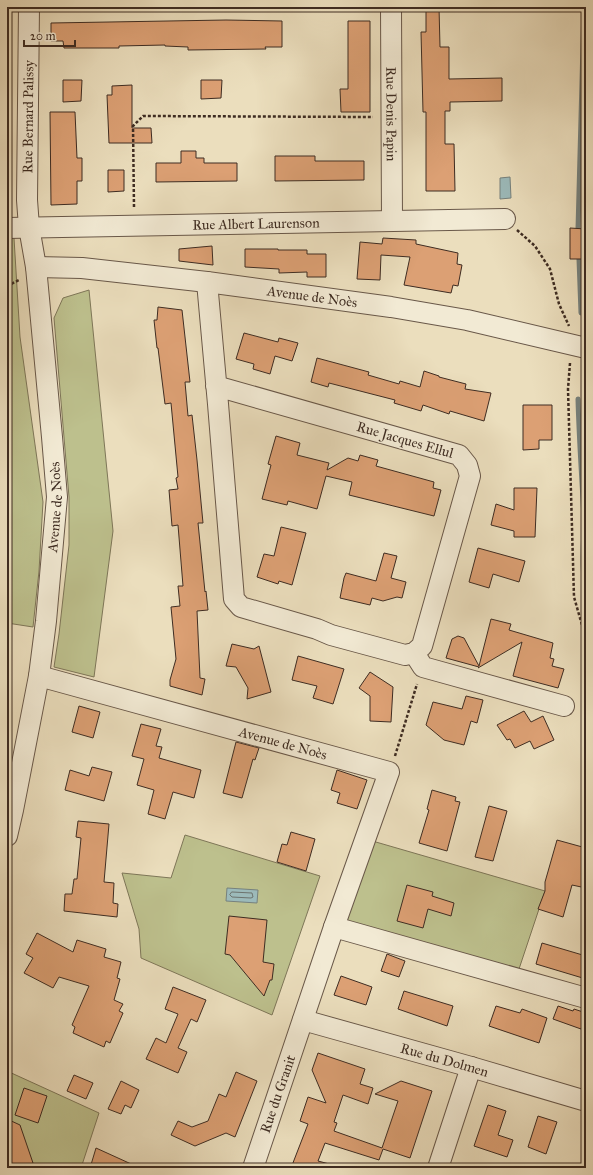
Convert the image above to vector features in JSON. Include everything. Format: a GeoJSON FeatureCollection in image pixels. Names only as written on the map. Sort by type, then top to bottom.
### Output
{"type":"FeatureCollection","features":[{"type":"Feature","properties":{"kind":"street","name":"Rue Bernard Palissy"},"geometry":{"type":"LineString","coordinates":[[29,7],[27,200],[29,227]]}},
{"type":"Feature","properties":{"kind":"street","name":"Rue Denis Papin"},"geometry":{"type":"LineString","coordinates":[[391,7],[392,220]]}},
{"type":"Feature","properties":{"kind":"street","name":"Rue Albert Laurenson"},"geometry":{"type":"LineString","coordinates":[[7,228],[505,219]]}},
{"type":"Feature","properties":{"kind":"street","name":"Avenue de Noès"},"geometry":{"type":"LineString","coordinates":[[7,836],[10,809],[38,676],[46,621],[57,497],[36,267],[29,227]]}},
{"type":"Feature","properties":{"kind":"street","name":"Avenue de Noès"},"geometry":{"type":"LineString","coordinates":[[36,267],[82,268],[330,298],[467,320],[577,340]]}},
{"type":"Feature","properties":{"kind":"street"},"geometry":{"type":"LineString","coordinates":[[207,282],[234,599],[240,607],[317,629],[331,635],[405,655],[564,706]]}},
{"type":"Feature","properties":{"kind":"street","name":"Rue Jacques Ellul"},"geometry":{"type":"LineString","coordinates":[[216,386],[459,455],[467,465],[470,476],[418,660]]}},
{"type":"Feature","properties":{"kind":"street","name":"Avenue de Noès"},"geometry":{"type":"LineString","coordinates":[[38,676],[389,772]]}},
{"type":"Feature","properties":{"kind":"street","name":"Rue du Granit"},"geometry":{"type":"LineString","coordinates":[[253,1168],[334,927],[389,772]]}},
{"type":"Feature","properties":{"kind":"street"},"geometry":{"type":"LineString","coordinates":[[334,927],[586,998]]}},
{"type":"Feature","properties":{"kind":"street","name":"Rue du Dolmen"},"geometry":{"type":"LineString","coordinates":[[303,1020],[471,1066],[586,1101]]}},
{"type":"Feature","properties":{"kind":"street"},"geometry":{"type":"LineString","coordinates":[[438,1168],[471,1066]]}},
{"type":"Feature","properties":{"kind":"path"},"geometry":{"type":"LineString","coordinates":[[135,225],[133,131],[134,126],[143,116],[391,117]]}},
{"type":"Feature","properties":{"kind":"path"},"geometry":{"type":"LineString","coordinates":[[505,219],[534,246],[550,269],[559,304],[577,340],[570,359],[568,389],[574,597],[586,639]]}},
{"type":"Feature","properties":{"kind":"path"},"geometry":{"type":"LineString","coordinates":[[389,772],[418,660]]}},
{"type":"Feature","properties":{"kind":"green space"},"geometry":{"type":"Polygon","coordinates":[[[7,238],[14,238],[20,337],[43,502],[39,571],[33,627],[7,623],[7,238]]]}},
{"type":"Feature","properties":{"kind":"green space"},"geometry":{"type":"Polygon","coordinates":[[[89,290],[113,531],[94,677],[54,667],[69,545],[69,497],[54,318],[63,298],[89,290]]]}},
{"type":"Feature","properties":{"kind":"green space"},"geometry":{"type":"Polygon","coordinates":[[[185,835],[320,876],[272,1015],[141,958],[139,929],[122,873],[171,878],[185,835]]]}},
{"type":"Feature","properties":{"kind":"green space"},"geometry":{"type":"Polygon","coordinates":[[[369,840],[545,891],[518,972],[342,921],[369,840]]]}},
{"type":"Feature","properties":{"kind":"green space"},"geometry":{"type":"Polygon","coordinates":[[[7,1071],[99,1113],[81,1168],[7,1168],[7,1071]]]}},
{"type":"Feature","properties":{"kind":"water"},"geometry":{"type":"Polygon","coordinates":[[[510,177],[511,198],[500,199],[500,178],[510,177]]]}},
{"type":"Feature","properties":{"kind":"water"},"geometry":{"type":"Polygon","coordinates":[[[227,888],[258,890],[257,903],[226,901],[227,888]]]}},
{"type":"Feature","properties":{"kind":"building"},"geometry":{"type":"Polygon","coordinates":[[[426,7],[439,7],[440,47],[449,47],[449,79],[502,78],[502,101],[450,102],[450,111],[445,111],[445,144],[454,144],[455,191],[426,191],[426,112],[423,112],[421,32],[426,32],[426,7]]]}},
{"type":"Feature","properties":{"kind":"building"},"geometry":{"type":"Polygon","coordinates":[[[226,20],[282,21],[282,47],[265,47],[266,49],[188,50],[188,47],[165,45],[119,46],[119,48],[64,48],[63,41],[51,41],[51,23],[226,20]]]}},
{"type":"Feature","properties":{"kind":"building"},"geometry":{"type":"Polygon","coordinates":[[[348,21],[370,21],[370,112],[341,112],[340,89],[348,89],[348,21]]]}},
{"type":"Feature","properties":{"kind":"building"},"geometry":{"type":"Polygon","coordinates":[[[63,80],[82,80],[81,101],[63,102],[63,80]]]}},
{"type":"Feature","properties":{"kind":"building"},"geometry":{"type":"Polygon","coordinates":[[[201,80],[222,80],[221,98],[201,99],[201,80]]]}},
{"type":"Feature","properties":{"kind":"building"},"geometry":{"type":"Polygon","coordinates":[[[132,85],[132,128],[151,128],[152,143],[109,143],[107,95],[112,95],[112,86],[132,85]]]}},
{"type":"Feature","properties":{"kind":"building"},"geometry":{"type":"Polygon","coordinates":[[[50,112],[75,112],[77,158],[82,158],[82,181],[77,181],[77,204],[51,205],[50,112]]]}},
{"type":"Feature","properties":{"kind":"building"},"geometry":{"type":"Polygon","coordinates":[[[181,151],[196,151],[196,158],[204,158],[204,163],[237,163],[237,181],[156,182],[156,163],[181,163],[181,151]]]}},
{"type":"Feature","properties":{"kind":"building"},"geometry":{"type":"Polygon","coordinates":[[[275,156],[315,156],[315,161],[364,161],[364,180],[275,181],[275,156]]]}},
{"type":"Feature","properties":{"kind":"building"},"geometry":{"type":"Polygon","coordinates":[[[108,170],[124,170],[124,191],[108,192],[108,170]]]}},
{"type":"Feature","properties":{"kind":"building"},"geometry":{"type":"Polygon","coordinates":[[[570,228],[586,229],[586,259],[570,259],[570,228]]]}},
{"type":"Feature","properties":{"kind":"building"},"geometry":{"type":"Polygon","coordinates":[[[383,238],[416,240],[416,244],[458,253],[457,264],[462,265],[458,286],[453,285],[451,293],[404,285],[410,257],[381,255],[380,280],[357,279],[360,242],[382,244],[383,238]]]}},
{"type":"Feature","properties":{"kind":"building"},"geometry":{"type":"Polygon","coordinates":[[[212,246],[213,265],[179,261],[179,249],[212,246]]]}},
{"type":"Feature","properties":{"kind":"building"},"geometry":{"type":"Polygon","coordinates":[[[245,249],[307,250],[307,254],[326,254],[326,277],[307,277],[307,272],[279,273],[279,269],[245,267],[245,249]]]}},
{"type":"Feature","properties":{"kind":"building"},"geometry":{"type":"Polygon","coordinates":[[[158,307],[182,310],[190,382],[185,382],[188,416],[192,415],[197,460],[203,523],[198,523],[208,610],[197,611],[200,678],[205,679],[202,695],[170,686],[170,680],[176,659],[171,607],[180,606],[178,586],[183,586],[178,525],[172,526],[169,490],[178,489],[176,478],[178,477],[171,403],[165,404],[157,348],[154,320],[157,320],[158,307]]]}},
{"type":"Feature","properties":{"kind":"building"},"geometry":{"type":"Polygon","coordinates":[[[244,333],[278,342],[279,338],[298,343],[292,361],[275,356],[270,374],[253,369],[254,364],[236,359],[244,333]]]}},
{"type":"Feature","properties":{"kind":"building"},"geometry":{"type":"Polygon","coordinates":[[[317,358],[369,372],[368,375],[399,384],[400,381],[420,387],[424,371],[439,377],[466,384],[465,389],[491,393],[484,421],[450,411],[449,414],[423,405],[421,411],[394,403],[395,400],[329,383],[328,387],[311,382],[317,358]]]}},
{"type":"Feature","properties":{"kind":"building"},"geometry":{"type":"Polygon","coordinates":[[[523,405],[552,405],[552,440],[539,440],[539,449],[523,450],[523,405]]]}},
{"type":"Feature","properties":{"kind":"building"},"geometry":{"type":"Polygon","coordinates":[[[276,436],[300,443],[297,455],[329,463],[327,470],[348,458],[358,461],[360,455],[378,460],[376,466],[434,482],[433,488],[441,490],[434,516],[349,495],[352,482],[326,476],[317,509],[288,501],[287,505],[262,499],[271,465],[268,464],[276,436]]]}},
{"type":"Feature","properties":{"kind":"building"},"geometry":{"type":"Polygon","coordinates":[[[514,488],[537,488],[535,537],[514,537],[514,531],[491,525],[496,504],[514,510],[514,488]]]}},
{"type":"Feature","properties":{"kind":"building"},"geometry":{"type":"Polygon","coordinates":[[[281,527],[306,533],[292,585],[279,581],[278,584],[257,577],[264,554],[274,556],[281,527]]]}},
{"type":"Feature","properties":{"kind":"building"},"geometry":{"type":"Polygon","coordinates":[[[478,548],[525,561],[519,582],[493,574],[489,588],[469,582],[478,548]]]}},
{"type":"Feature","properties":{"kind":"building"},"geometry":{"type":"Polygon","coordinates":[[[384,553],[397,556],[391,578],[406,582],[402,598],[397,597],[383,601],[372,598],[370,605],[340,598],[346,573],[376,581],[384,553]]]}},
{"type":"Feature","properties":{"kind":"building"},"geometry":{"type":"Polygon","coordinates":[[[491,619],[511,624],[509,630],[553,643],[550,658],[554,659],[552,666],[564,669],[558,688],[513,676],[522,642],[478,668],[479,667],[446,658],[452,639],[458,636],[464,638],[479,666],[491,619]]]}},
{"type":"Feature","properties":{"kind":"building"},"geometry":{"type":"Polygon","coordinates":[[[232,644],[254,649],[259,646],[271,692],[247,699],[248,688],[236,667],[226,666],[232,644]]]}},
{"type":"Feature","properties":{"kind":"building"},"geometry":{"type":"Polygon","coordinates":[[[298,656],[344,669],[333,704],[313,698],[317,686],[292,680],[298,656]]]}},
{"type":"Feature","properties":{"kind":"building"},"geometry":{"type":"Polygon","coordinates":[[[370,672],[393,687],[391,722],[370,721],[370,696],[359,688],[370,672]]]}},
{"type":"Feature","properties":{"kind":"building"},"geometry":{"type":"Polygon","coordinates":[[[466,696],[483,700],[477,723],[471,721],[464,745],[444,740],[426,725],[433,702],[462,709],[466,696]]]}},
{"type":"Feature","properties":{"kind":"building"},"geometry":{"type":"Polygon","coordinates":[[[79,706],[100,712],[93,738],[72,732],[79,706]]]}},
{"type":"Feature","properties":{"kind":"building"},"geometry":{"type":"Polygon","coordinates":[[[524,711],[531,722],[543,716],[554,740],[534,749],[530,741],[515,748],[510,739],[507,740],[497,725],[524,711]]]}},
{"type":"Feature","properties":{"kind":"building"},"geometry":{"type":"Polygon","coordinates":[[[141,724],[161,729],[156,746],[162,747],[159,758],[201,770],[194,798],[173,792],[165,819],[148,814],[154,790],[137,785],[144,759],[132,756],[141,724]]]}},
{"type":"Feature","properties":{"kind":"building"},"geometry":{"type":"Polygon","coordinates":[[[236,742],[259,748],[255,760],[253,759],[242,798],[223,793],[236,742]]]}},
{"type":"Feature","properties":{"kind":"building"},"geometry":{"type":"Polygon","coordinates":[[[92,767],[112,772],[104,801],[65,790],[70,770],[89,776],[92,767]]]}},
{"type":"Feature","properties":{"kind":"building"},"geometry":{"type":"Polygon","coordinates":[[[337,770],[367,780],[357,809],[337,803],[340,793],[331,790],[337,770]]]}},
{"type":"Feature","properties":{"kind":"building"},"geometry":{"type":"Polygon","coordinates":[[[432,790],[456,797],[455,801],[460,802],[447,851],[419,843],[429,810],[427,809],[432,790]]]}},
{"type":"Feature","properties":{"kind":"building"},"geometry":{"type":"Polygon","coordinates":[[[489,806],[507,811],[493,861],[475,857],[489,806]]]}},
{"type":"Feature","properties":{"kind":"building"},"geometry":{"type":"Polygon","coordinates":[[[78,821],[109,824],[104,882],[114,883],[113,903],[118,904],[117,917],[64,911],[65,894],[72,894],[74,879],[77,879],[81,838],[76,837],[78,821]]]}},
{"type":"Feature","properties":{"kind":"building"},"geometry":{"type":"Polygon","coordinates":[[[291,832],[315,839],[306,871],[277,862],[282,844],[287,845],[291,832]]]}},
{"type":"Feature","properties":{"kind":"building"},"geometry":{"type":"Polygon","coordinates":[[[557,840],[586,848],[586,888],[572,885],[563,917],[538,909],[545,891],[545,882],[557,840]]]}},
{"type":"Feature","properties":{"kind":"building"},"geometry":{"type":"Polygon","coordinates":[[[407,885],[433,892],[432,896],[454,903],[451,916],[428,909],[423,928],[397,921],[407,885]]]}},
{"type":"Feature","properties":{"kind":"building"},"geometry":{"type":"Polygon","coordinates":[[[229,916],[267,920],[263,962],[274,964],[272,980],[270,980],[264,996],[230,955],[225,954],[229,916]]]}},
{"type":"Feature","properties":{"kind":"building"},"geometry":{"type":"Polygon","coordinates":[[[37,933],[73,952],[77,940],[106,949],[104,957],[121,962],[117,978],[120,979],[114,1000],[123,1004],[119,1011],[123,1013],[110,1043],[106,1041],[104,1047],[73,1033],[75,1027],[72,1025],[89,986],[59,977],[53,988],[24,973],[33,958],[26,954],[37,933]]]}},
{"type":"Feature","properties":{"kind":"building"},"geometry":{"type":"Polygon","coordinates":[[[542,943],[586,956],[586,979],[536,964],[542,943]]]}},
{"type":"Feature","properties":{"kind":"building"},"geometry":{"type":"Polygon","coordinates":[[[387,954],[405,961],[399,977],[381,971],[387,954]]]}},
{"type":"Feature","properties":{"kind":"building"},"geometry":{"type":"Polygon","coordinates":[[[341,976],[372,987],[366,1005],[334,995],[341,976]]]}},
{"type":"Feature","properties":{"kind":"building"},"geometry":{"type":"Polygon","coordinates":[[[173,987],[206,1000],[197,1022],[191,1019],[178,1048],[187,1052],[178,1073],[146,1059],[156,1038],[166,1043],[178,1014],[165,1009],[173,987]]]}},
{"type":"Feature","properties":{"kind":"building"},"geometry":{"type":"Polygon","coordinates":[[[404,991],[453,1006],[447,1026],[398,1009],[404,991]]]}},
{"type":"Feature","properties":{"kind":"building"},"geometry":{"type":"Polygon","coordinates":[[[496,1006],[520,1013],[522,1009],[547,1018],[539,1043],[489,1026],[496,1006]]]}},
{"type":"Feature","properties":{"kind":"building"},"geometry":{"type":"Polygon","coordinates":[[[558,1006],[573,1011],[574,1009],[586,1013],[581,1029],[553,1019],[558,1006]]]}},
{"type":"Feature","properties":{"kind":"building"},"geometry":{"type":"Polygon","coordinates":[[[318,1053],[365,1069],[360,1084],[373,1088],[368,1104],[343,1095],[334,1122],[337,1123],[334,1131],[382,1148],[398,1101],[375,1094],[401,1081],[432,1091],[410,1158],[383,1149],[379,1160],[325,1143],[318,1161],[333,1165],[333,1168],[291,1168],[308,1124],[300,1121],[308,1097],[326,1103],[312,1070],[318,1053]]]}},
{"type":"Feature","properties":{"kind":"building"},"geometry":{"type":"Polygon","coordinates":[[[236,1072],[257,1081],[235,1137],[226,1133],[195,1146],[171,1135],[178,1121],[192,1127],[208,1121],[219,1094],[226,1097],[236,1072]]]}},
{"type":"Feature","properties":{"kind":"building"},"geometry":{"type":"Polygon","coordinates":[[[74,1075],[93,1083],[86,1099],[67,1091],[74,1075]]]}},
{"type":"Feature","properties":{"kind":"building"},"geometry":{"type":"Polygon","coordinates":[[[121,1081],[139,1090],[131,1108],[125,1105],[121,1114],[108,1109],[121,1081]]]}},
{"type":"Feature","properties":{"kind":"building"},"geometry":{"type":"Polygon","coordinates":[[[24,1088],[47,1096],[38,1123],[15,1115],[24,1088]]]}},
{"type":"Feature","properties":{"kind":"building"},"geometry":{"type":"Polygon","coordinates":[[[488,1105],[506,1111],[498,1135],[513,1140],[507,1157],[474,1146],[488,1105]]]}},
{"type":"Feature","properties":{"kind":"building"},"geometry":{"type":"Polygon","coordinates":[[[538,1116],[557,1122],[546,1154],[528,1147],[538,1116]]]}},
{"type":"Feature","properties":{"kind":"building"},"geometry":{"type":"Polygon","coordinates":[[[7,1119],[20,1125],[33,1163],[18,1168],[11,1168],[7,1157],[7,1119]]]}},
{"type":"Feature","properties":{"kind":"building"},"geometry":{"type":"Polygon","coordinates":[[[96,1148],[140,1168],[90,1168],[96,1148]]]}},
{"type":"Feature","properties":{"kind":"waterway"},"geometry":{"type":"LineString","coordinates":[[578,229],[584,7]]}},
{"type":"Feature","properties":{"kind":"waterway"},"geometry":{"type":"LineString","coordinates":[[579,259],[581,313]]}},
{"type":"Feature","properties":{"kind":"waterway"},"geometry":{"type":"LineString","coordinates":[[578,399],[584,518],[583,565],[586,592]]}}]}
